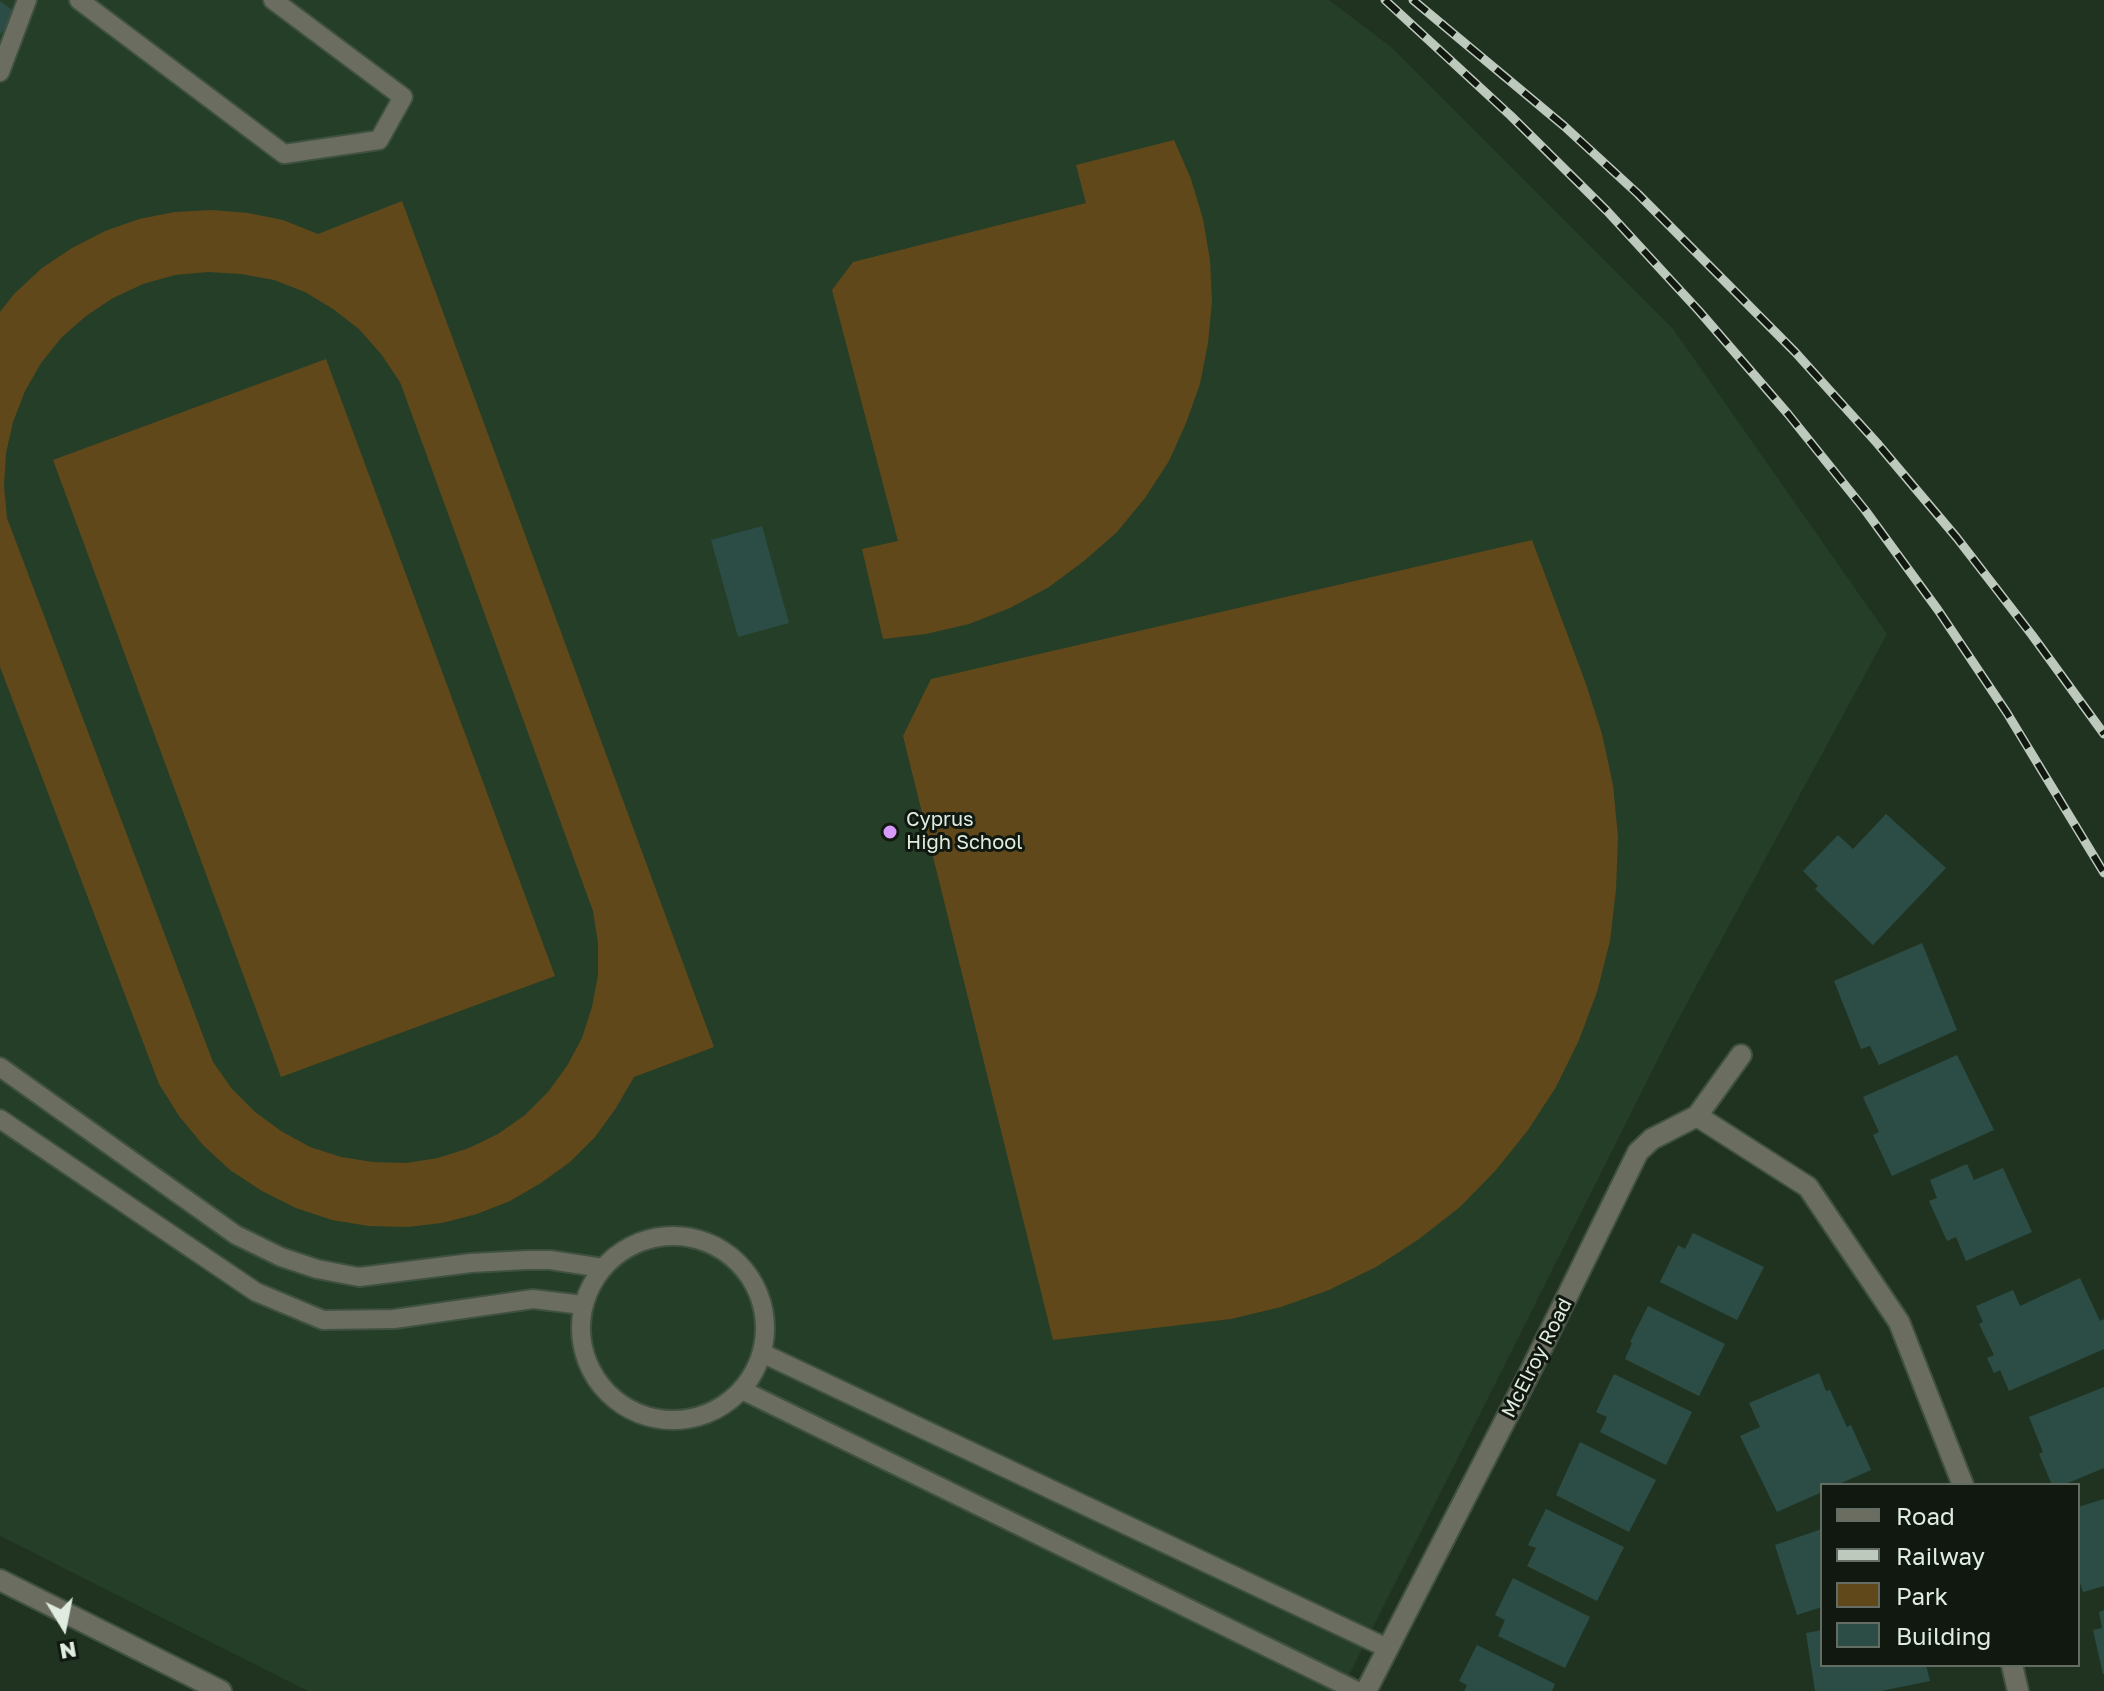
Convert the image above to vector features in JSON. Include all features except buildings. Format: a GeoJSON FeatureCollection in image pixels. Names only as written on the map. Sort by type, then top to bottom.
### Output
{"type":"FeatureCollection","features":[{"type":"Feature","properties":{"kind":"street","name":"McElroy Road"},"geometry":{"type":"LineString","coordinates":[[1366,1691],[1528,1376],[1638,1152],[1652,1139],[1697,1116],[1741,1055]]}},
{"type":"Feature","properties":{"kind":"street"},"geometry":{"type":"LineString","coordinates":[[1697,1116],[1808,1187],[1899,1322],[1962,1483]]}},
{"type":"Feature","properties":{"kind":"street"},"geometry":{"type":"LineString","coordinates":[[0,1580],[221,1691]]}},
{"type":"Feature","properties":{"kind":"street"},"geometry":{"type":"LineString","coordinates":[[2012,1667],[2018,1691]]}},
{"type":"Feature","properties":{"kind":"lane"},"geometry":{"type":"LineString","coordinates":[[0,72],[27,0]]}},
{"type":"Feature","properties":{"kind":"lane"},"geometry":{"type":"LineString","coordinates":[[79,0],[284,154],[379,140],[403,97],[273,0]]}},
{"type":"Feature","properties":{"kind":"lane"},"geometry":{"type":"LineString","coordinates":[[0,1067],[236,1235],[305,1265],[359,1277],[471,1263],[527,1260],[550,1260],[603,1268]]}},
{"type":"Feature","properties":{"kind":"lane"},"geometry":{"type":"LineString","coordinates":[[0,1119],[256,1292],[323,1320],[394,1319],[533,1299],[583,1305]]}},
{"type":"Feature","properties":{"kind":"lane"},"geometry":{"type":"LineString","coordinates":[[673,1235],[704,1240],[730,1255],[751,1277],[763,1305],[766,1336],[759,1365],[742,1390],[717,1409],[688,1420],[657,1420],[627,1409],[604,1391],[587,1365],[580,1335],[583,1305],[595,1276],[616,1254],[643,1240],[673,1235]]}},
{"type":"Feature","properties":{"kind":"lane"},"geometry":{"type":"LineString","coordinates":[[762,1353],[1387,1648]]}},
{"type":"Feature","properties":{"kind":"lane"},"geometry":{"type":"LineString","coordinates":[[742,1390],[1357,1691]]}},
{"type":"Feature","properties":{"kind":"shaded area","name":"Cyprus High School"},"geometry":{"type":"Polygon","coordinates":[[[0,0],[1329,0],[1391,47],[1673,329],[1887,634],[1673,1029],[1341,1691],[308,1691],[0,1536],[0,0]]]}},
{"type":"Feature","properties":{"kind":"green space"},"geometry":{"type":"Polygon","coordinates":[[[1174,140],[1191,179],[1203,219],[1210,260],[1212,302],[1200,384],[1169,461],[1145,498],[1117,532],[1049,587],[1010,608],[969,624],[926,634],[883,639],[862,549],[898,541],[832,290],[853,262],[1086,203],[1076,165],[1174,140]]]}},
{"type":"Feature","properties":{"kind":"green space"},"geometry":{"type":"Polygon","coordinates":[[[402,201],[714,1047],[634,1077],[595,1137],[570,1162],[541,1183],[510,1201],[477,1214],[442,1223],[407,1227],[369,1226],[332,1220],[296,1208],[230,1170],[203,1145],[179,1116],[159,1084],[0,667],[0,312],[42,268],[105,231],[139,219],[175,212],[212,210],[248,213],[283,220],[318,234],[402,201]],[[208,272],[175,275],[143,284],[113,298],[62,337],[41,363],[25,391],[13,422],[6,453],[4,486],[7,518],[213,1062],[232,1089],[255,1112],[310,1147],[341,1157],[373,1162],[406,1163],[438,1158],[498,1134],[525,1115],[548,1092],[567,1066],[582,1038],[598,975],[598,943],[593,911],[400,382],[359,329],[333,309],[305,292],[274,280],[208,272]]]}},
{"type":"Feature","properties":{"kind":"green space"},"geometry":{"type":"Polygon","coordinates":[[[326,359],[555,976],[281,1077],[53,460],[326,359]]]}},
{"type":"Feature","properties":{"kind":"green space"},"geometry":{"type":"Polygon","coordinates":[[[1532,540],[1602,734],[1613,785],[1618,837],[1610,941],[1597,992],[1579,1040],[1556,1087],[1528,1130],[1496,1170],[1460,1207],[1376,1267],[1329,1290],[1281,1307],[1231,1319],[1053,1340],[903,736],[931,679],[1532,540]]]}},
{"type":"Feature","properties":{"kind":"railway"},"geometry":{"type":"LineString","coordinates":[[1385,0],[1511,116],[1607,211],[1788,414],[1865,510],[1938,610],[2007,713],[2104,873]]}},
{"type":"Feature","properties":{"kind":"railway"},"geometry":{"type":"LineString","coordinates":[[1413,0],[1564,126],[1638,194],[1795,352],[1957,538],[2104,734]]}},
{"type":"Feature","properties":{"kind":"place","name":"Cyprus High School"},"geometry":{"type":"Point","coordinates":[890,832]}}]}
